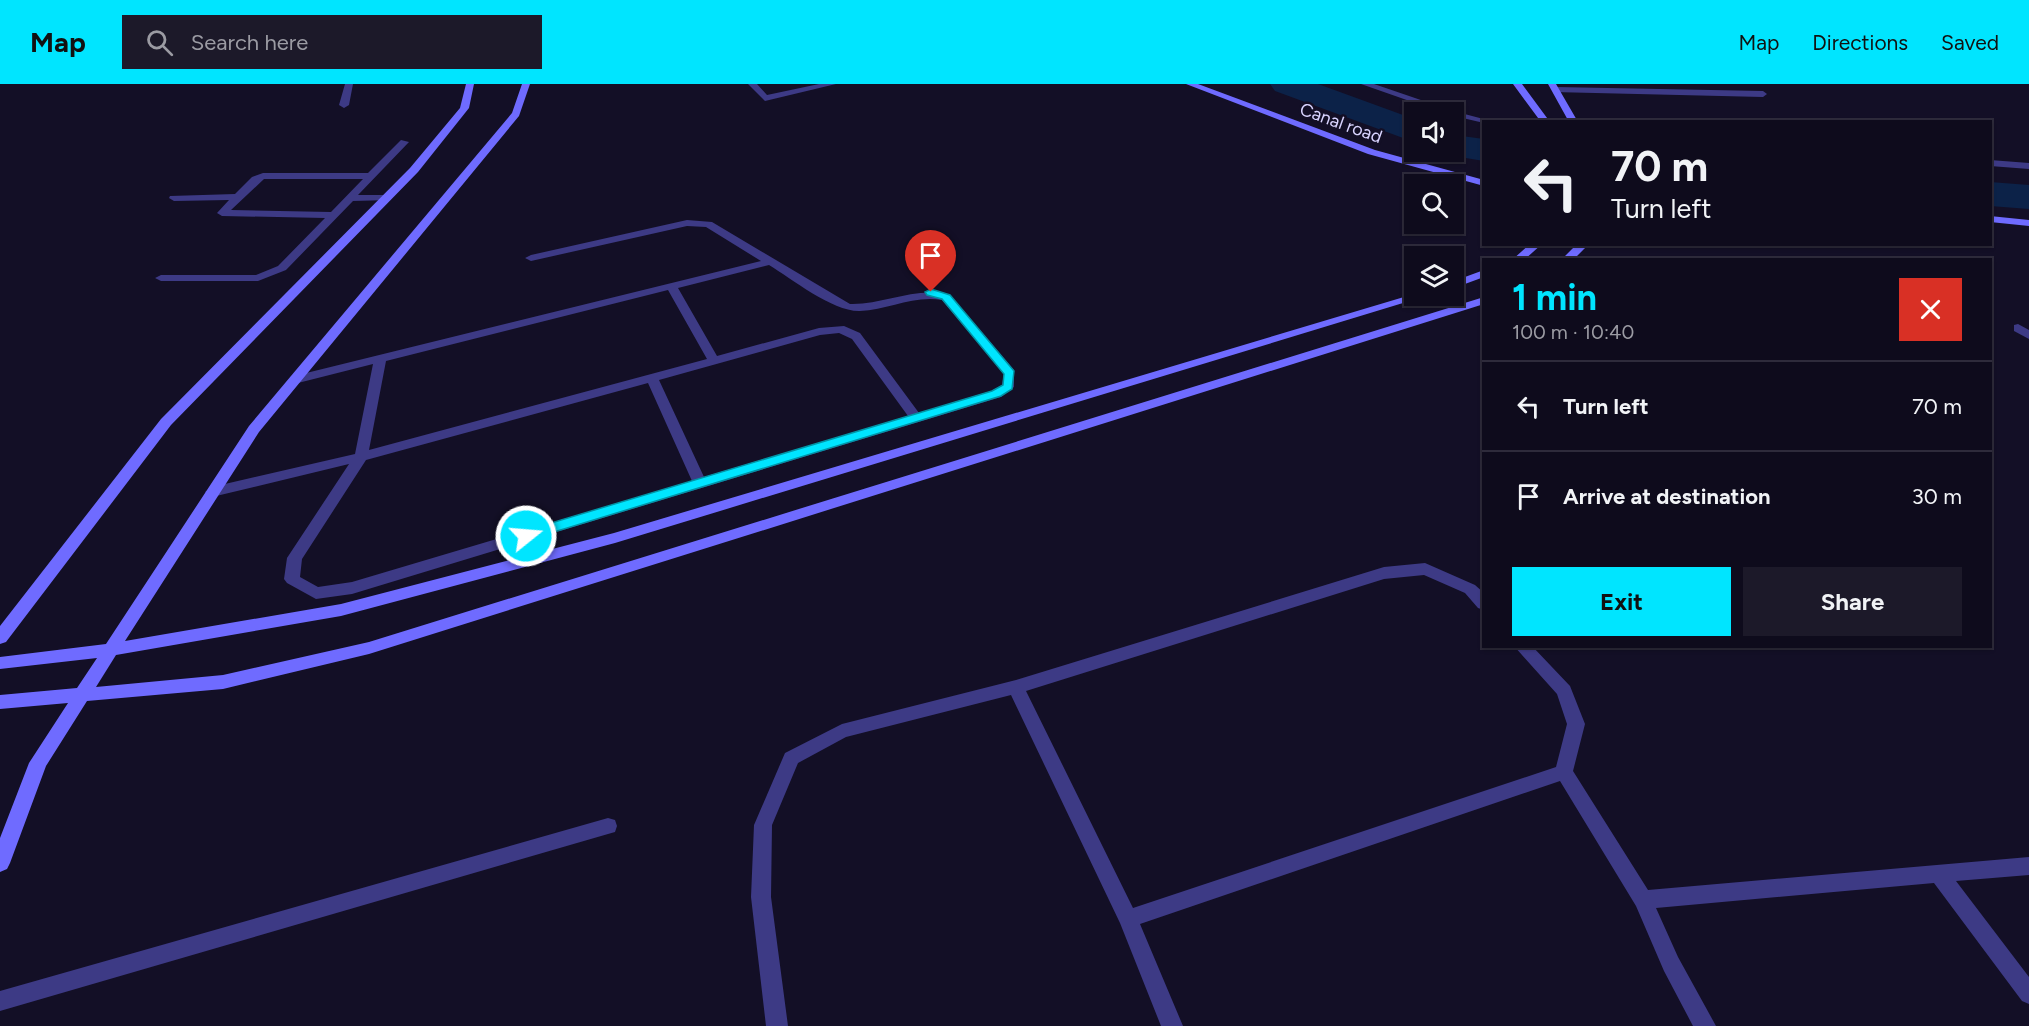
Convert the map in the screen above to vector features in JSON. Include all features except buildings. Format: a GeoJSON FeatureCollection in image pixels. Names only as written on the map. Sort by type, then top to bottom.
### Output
{"type":"FeatureCollection","features":[{"type":"Feature","properties":{"kind":"street"},"geometry":{"type":"LineString","coordinates":[[344,105],[350,84]]}},
{"type":"Feature","properties":{"kind":"street"},"geometry":{"type":"LineString","coordinates":[[0,638],[166,422],[414,170],[464,108],[470,84]]}},
{"type":"Feature","properties":{"kind":"street"},"geometry":{"type":"LineString","coordinates":[[0,862],[38,763],[254,429],[516,114],[526,84]]}},
{"type":"Feature","properties":{"kind":"street"},"geometry":{"type":"LineString","coordinates":[[752,84],[765,98],[832,84]]}},
{"type":"Feature","properties":{"kind":"street","name":"Canal road"},"geometry":{"type":"LineString","coordinates":[[1190,84],[1370,152],[1443,175],[1482,183]]}},
{"type":"Feature","properties":{"kind":"street"},"geometry":{"type":"LineString","coordinates":[[1365,84],[1419,102]]}},
{"type":"Feature","properties":{"kind":"street"},"geometry":{"type":"LineString","coordinates":[[1517,84],[1544,120]]}},
{"type":"Feature","properties":{"kind":"street"},"geometry":{"type":"LineString","coordinates":[[1554,87],[1763,94]]}},
{"type":"Feature","properties":{"kind":"street"},"geometry":{"type":"LineString","coordinates":[[1554,87],[1573,120]]}},
{"type":"Feature","properties":{"kind":"street"},"geometry":{"type":"LineString","coordinates":[[1464,115],[1483,120]]}},
{"type":"Feature","properties":{"kind":"street"},"geometry":{"type":"LineString","coordinates":[[161,278],[258,278],[282,268],[404,142]]}},
{"type":"Feature","properties":{"kind":"street"},"geometry":{"type":"LineString","coordinates":[[1992,163],[2029,166]]}},
{"type":"Feature","properties":{"kind":"street"},"geometry":{"type":"LineString","coordinates":[[334,215],[222,213],[256,178],[263,176],[372,176]]}},
{"type":"Feature","properties":{"kind":"street"},"geometry":{"type":"LineString","coordinates":[[174,198],[237,197]]}},
{"type":"Feature","properties":{"kind":"street"},"geometry":{"type":"LineString","coordinates":[[351,198],[386,198]]}},
{"type":"Feature","properties":{"kind":"street"},"geometry":{"type":"LineString","coordinates":[[1992,219],[2029,222]]}},
{"type":"Feature","properties":{"kind":"street"},"geometry":{"type":"LineString","coordinates":[[380,358],[361,458],[295,558],[292,579],[316,593],[352,588],[996,394],[1008,387],[1010,373],[946,297],[931,292],[860,309],[847,307],[708,224],[701,223],[531,258]]}},
{"type":"Feature","properties":{"kind":"street"},"geometry":{"type":"LineString","coordinates":[[1520,258],[1534,246]]}},
{"type":"Feature","properties":{"kind":"street"},"geometry":{"type":"LineString","coordinates":[[1568,258],[1582,246]]}},
{"type":"Feature","properties":{"kind":"street"},"geometry":{"type":"LineString","coordinates":[[294,380],[773,261]]}},
{"type":"Feature","properties":{"kind":"street"},"geometry":{"type":"LineString","coordinates":[[1464,281],[1482,274]]}},
{"type":"Feature","properties":{"kind":"street"},"geometry":{"type":"LineString","coordinates":[[672,286],[714,361]]}},
{"type":"Feature","properties":{"kind":"street"},"geometry":{"type":"LineString","coordinates":[[0,663],[111,650],[341,610],[615,538],[1404,301]]}},
{"type":"Feature","properties":{"kind":"street"},"geometry":{"type":"LineString","coordinates":[[0,702],[223,682],[369,648],[1482,301]]}},
{"type":"Feature","properties":{"kind":"street"},"geometry":{"type":"LineString","coordinates":[[213,492],[361,458],[819,332],[840,329],[856,336],[916,418]]}},
{"type":"Feature","properties":{"kind":"street"},"geometry":{"type":"LineString","coordinates":[[652,378],[700,483]]}},
{"type":"Feature","properties":{"kind":"street"},"geometry":{"type":"LineString","coordinates":[[777,1026],[761,897],[763,825],[790,758],[842,731],[1016,687],[1384,573],[1425,569],[1470,589],[1482,602]]}},
{"type":"Feature","properties":{"kind":"street"},"geometry":{"type":"LineString","coordinates":[[1524,648],[1564,691],[1576,724],[1564,772],[1643,900],[1671,964],[1705,1026]]}},
{"type":"Feature","properties":{"kind":"street"},"geometry":{"type":"LineString","coordinates":[[1016,687],[1128,919],[1172,1026]]}},
{"type":"Feature","properties":{"kind":"street"},"geometry":{"type":"LineString","coordinates":[[1128,919],[1564,772]]}},
{"type":"Feature","properties":{"kind":"street"},"geometry":{"type":"LineString","coordinates":[[0,1001],[608,826]]}},
{"type":"Feature","properties":{"kind":"street"},"geometry":{"type":"LineString","coordinates":[[1643,900],[2029,866]]}},
{"type":"Feature","properties":{"kind":"street"},"geometry":{"type":"LineString","coordinates":[[1939,874],[2029,994]]}},
{"type":"Feature","properties":{"kind":"waterway"},"geometry":{"type":"LineString","coordinates":[[1287,84],[1404,127]]}},
{"type":"Feature","properties":{"kind":"waterway"},"geometry":{"type":"LineString","coordinates":[[1464,147],[1482,150]]}},
{"type":"Feature","properties":{"kind":"waterway"},"geometry":{"type":"LineString","coordinates":[[1992,194],[2029,197]]}},
{"type":"Feature","properties":{"kind":"route"},"geometry":{"type":"LineString","coordinates":[[526,536],[996,394],[1008,387],[1010,373],[946,297],[931,292]]}}]}
